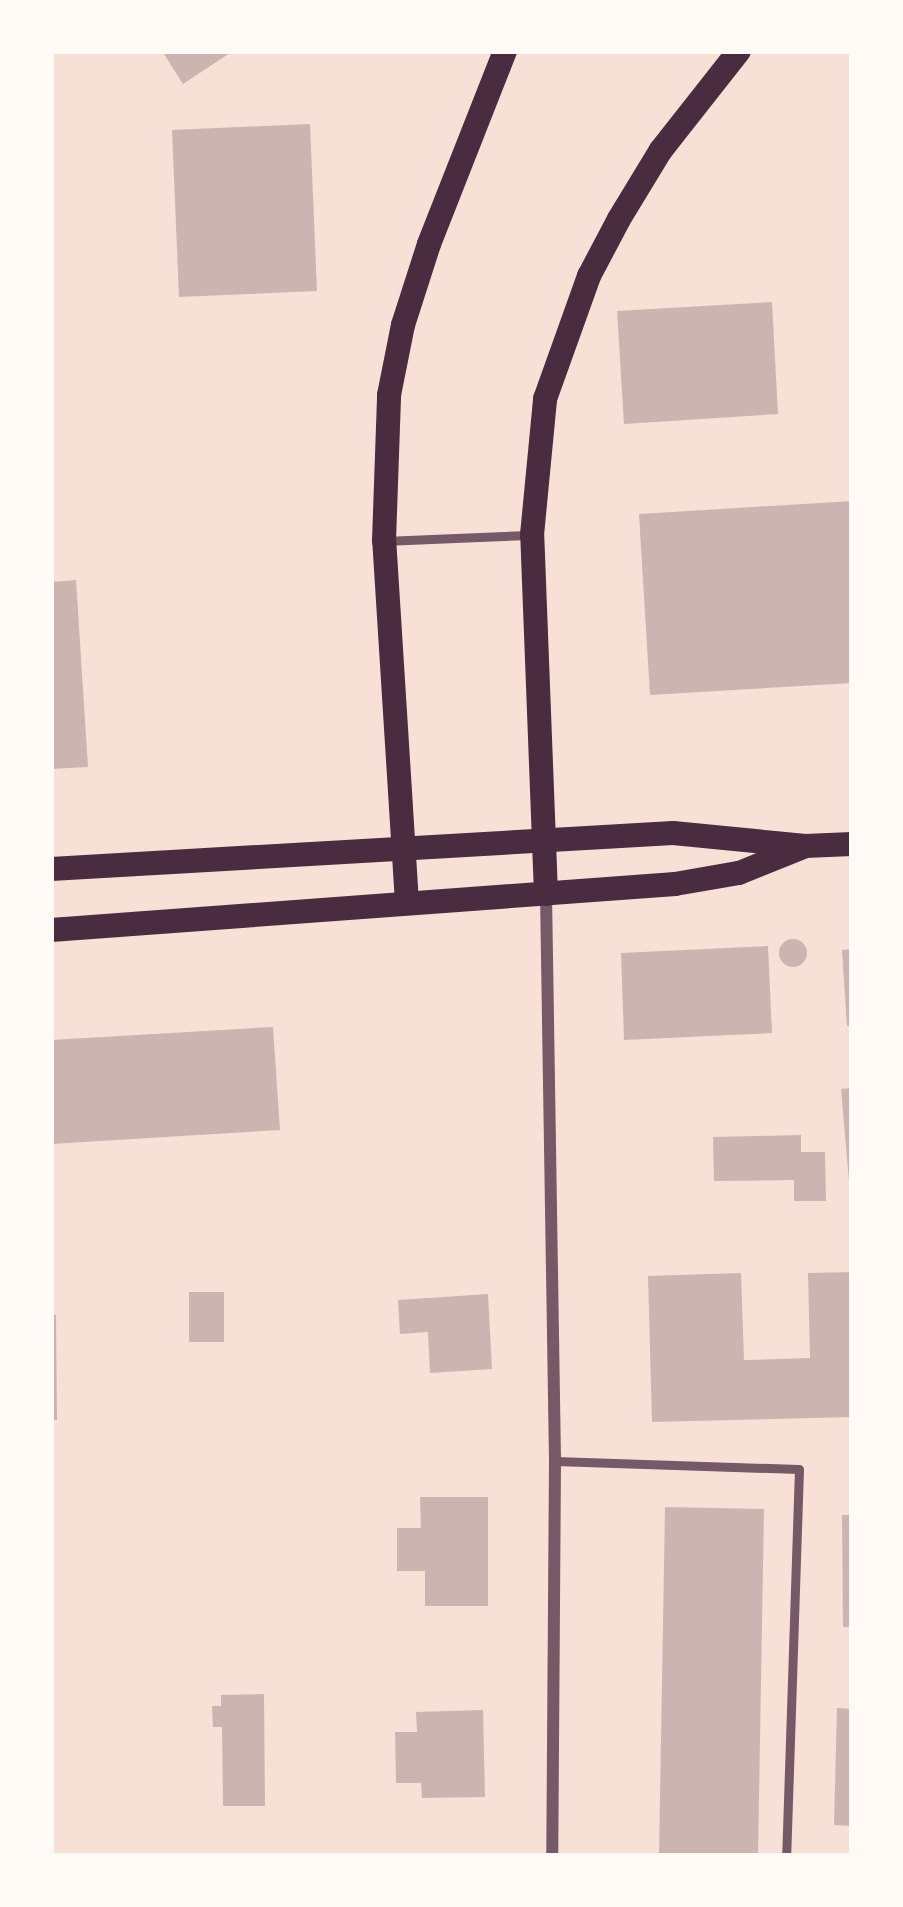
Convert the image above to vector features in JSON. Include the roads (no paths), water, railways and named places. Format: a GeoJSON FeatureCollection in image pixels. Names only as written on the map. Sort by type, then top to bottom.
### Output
{"type":"FeatureCollection","features":[{"type":"Feature","properties":{"kind":"main road"},"geometry":{"type":"LineString","coordinates":[[406,904],[384,541],[389,395],[403,326],[505,51]]}},
{"type":"Feature","properties":{"kind":"main road"},"geometry":{"type":"LineString","coordinates":[[546,894],[532,535],[545,399],[590,276],[662,150],[739,51]]}},
{"type":"Feature","properties":{"kind":"main road"},"geometry":{"type":"LineString","coordinates":[[51,869],[673,833],[806,846],[852,844]]}},
{"type":"Feature","properties":{"kind":"main road"},"geometry":{"type":"LineString","coordinates":[[51,931],[546,894],[740,873],[806,846]]}},
{"type":"Feature","properties":{"kind":"street"},"geometry":{"type":"LineString","coordinates":[[546,894],[555,1461],[552,1856]]}},
{"type":"Feature","properties":{"kind":"lane"},"geometry":{"type":"LineString","coordinates":[[384,541],[532,535]]}},
{"type":"Feature","properties":{"kind":"lane"},"geometry":{"type":"LineString","coordinates":[[555,1461],[799,1468],[786,1856]]}}]}
